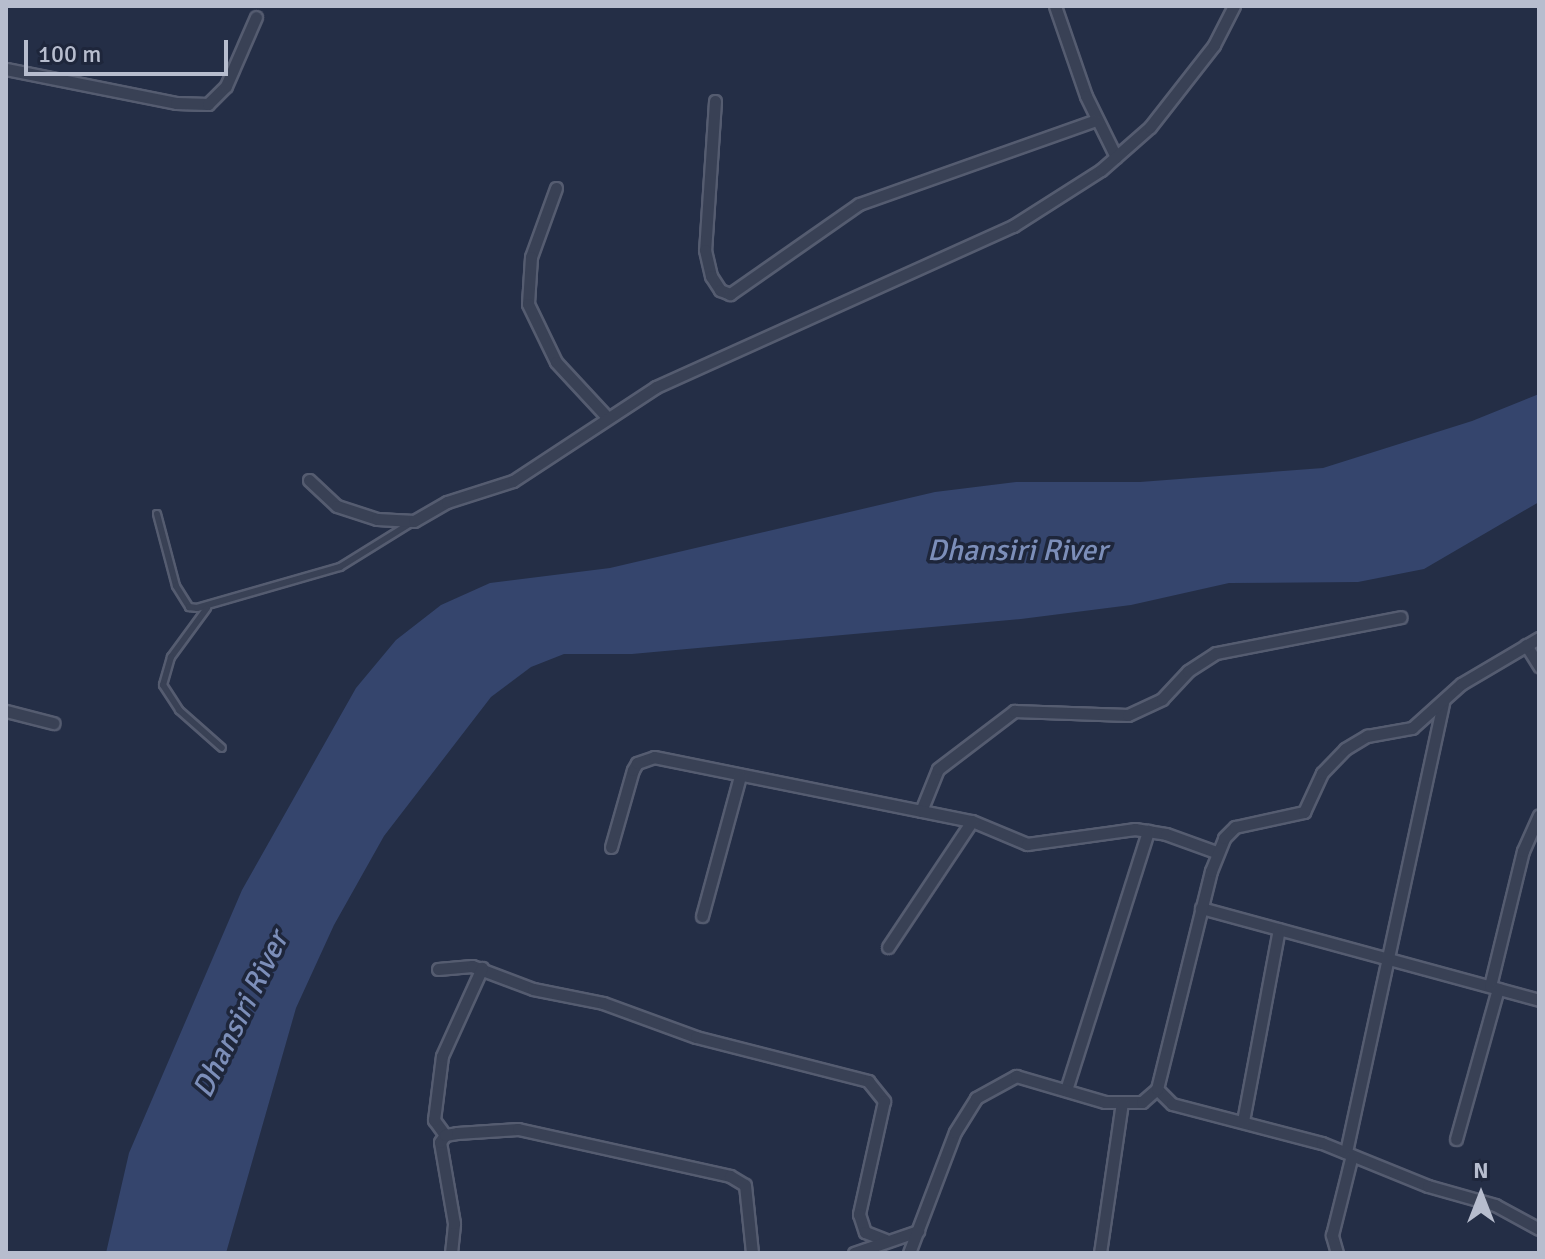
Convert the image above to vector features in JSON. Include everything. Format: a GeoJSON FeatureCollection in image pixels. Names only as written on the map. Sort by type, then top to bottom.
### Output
{"type":"FeatureCollection","features":[{"type":"Feature","properties":{"kind":"street"},"geometry":{"type":"LineString","coordinates":[[1055,6],[1096,120],[1116,157]]}},
{"type":"Feature","properties":{"kind":"street"},"geometry":{"type":"LineString","coordinates":[[309,480],[337,506],[377,519],[414,521],[447,502],[513,481],[656,387],[1002,232],[1116,157],[1150,127],[1191,78],[1234,6]]}},
{"type":"Feature","properties":{"kind":"street"},"geometry":{"type":"LineString","coordinates":[[6,69],[176,103],[208,104],[226,86],[256,17]]}},
{"type":"Feature","properties":{"kind":"street"},"geometry":{"type":"LineString","coordinates":[[715,101],[705,250],[711,276],[730,294],[859,204],[1096,120]]}},
{"type":"Feature","properties":{"kind":"street"},"geometry":{"type":"LineString","coordinates":[[556,188],[531,257],[528,304],[556,362],[607,417]]}},
{"type":"Feature","properties":{"kind":"street"},"geometry":{"type":"LineString","coordinates":[[921,811],[938,769],[1014,711],[1128,715],[1162,699],[1188,671],[1216,653],[1401,617]]}},
{"type":"Feature","properties":{"kind":"street"},"geometry":{"type":"LineString","coordinates":[[913,1252],[955,1132],[976,1098],[1016,1076],[1122,1103],[1142,1102],[1157,1089],[1216,852],[1235,827],[1310,807],[1322,773],[1356,741],[1402,733],[1461,684],[1539,638]]}},
{"type":"Feature","properties":{"kind":"street"},"geometry":{"type":"LineString","coordinates":[[1526,645],[1539,666]]}},
{"type":"Feature","properties":{"kind":"street"},"geometry":{"type":"LineString","coordinates":[[1337,1253],[1332,1235],[1387,959],[1443,702]]}},
{"type":"Feature","properties":{"kind":"street"},"geometry":{"type":"LineString","coordinates":[[6,711],[53,723]]}},
{"type":"Feature","properties":{"kind":"street"},"geometry":{"type":"LineString","coordinates":[[611,847],[633,770],[644,758],[972,821],[1027,844],[1148,831],[1216,852]]}},
{"type":"Feature","properties":{"kind":"street"},"geometry":{"type":"LineString","coordinates":[[702,916],[740,776]]}},
{"type":"Feature","properties":{"kind":"street"},"geometry":{"type":"LineString","coordinates":[[1456,1139],[1494,988],[1523,851],[1539,815]]}},
{"type":"Feature","properties":{"kind":"street"},"geometry":{"type":"LineString","coordinates":[[888,947],[972,821]]}},
{"type":"Feature","properties":{"kind":"street"},"geometry":{"type":"LineString","coordinates":[[1066,1090],[1148,831]]}},
{"type":"Feature","properties":{"kind":"street"},"geometry":{"type":"LineString","coordinates":[[1201,908],[1539,1000]]}},
{"type":"Feature","properties":{"kind":"street"},"geometry":{"type":"LineString","coordinates":[[1243,1121],[1279,929]]}},
{"type":"Feature","properties":{"kind":"street"},"geometry":{"type":"LineString","coordinates":[[445,1135],[434,1120],[442,1056],[482,968]]}},
{"type":"Feature","properties":{"kind":"street"},"geometry":{"type":"LineString","coordinates":[[438,969],[482,968],[533,989],[603,1003],[696,1037],[868,1081],[884,1101],[859,1214],[865,1232],[886,1240]]}},
{"type":"Feature","properties":{"kind":"street"},"geometry":{"type":"LineString","coordinates":[[1157,1089],[1172,1104],[1243,1121],[1349,1154],[1428,1186],[1495,1205],[1539,1229]]}},
{"type":"Feature","properties":{"kind":"street"},"geometry":{"type":"LineString","coordinates":[[1100,1253],[1122,1103]]}},
{"type":"Feature","properties":{"kind":"street"},"geometry":{"type":"LineString","coordinates":[[451,1253],[454,1223],[440,1142],[445,1135],[518,1129],[730,1176],[745,1185],[752,1253]]}},
{"type":"Feature","properties":{"kind":"street"},"geometry":{"type":"LineString","coordinates":[[854,1253],[918,1231]]}},
{"type":"Feature","properties":{"kind":"lane"},"geometry":{"type":"LineString","coordinates":[[157,514],[176,586],[189,607],[207,608],[340,567],[414,521]]}},
{"type":"Feature","properties":{"kind":"lane"},"geometry":{"type":"LineString","coordinates":[[207,608],[171,657],[163,685],[179,710],[222,748]]}},
{"type":"Feature","properties":{"kind":"water","name":"Dhansiri River"},"geometry":{"type":"Polygon","coordinates":[[[1539,394],[1539,502],[1424,569],[1358,582],[1229,583],[1131,605],[1021,619],[632,654],[564,654],[531,667],[491,697],[384,836],[334,925],[296,1008],[226,1253],[106,1253],[129,1153],[242,890],[356,688],[396,640],[441,605],[490,583],[610,568],[935,492],[1016,482],[1140,482],[1323,468],[1472,421],[1539,394]]]}}]}
